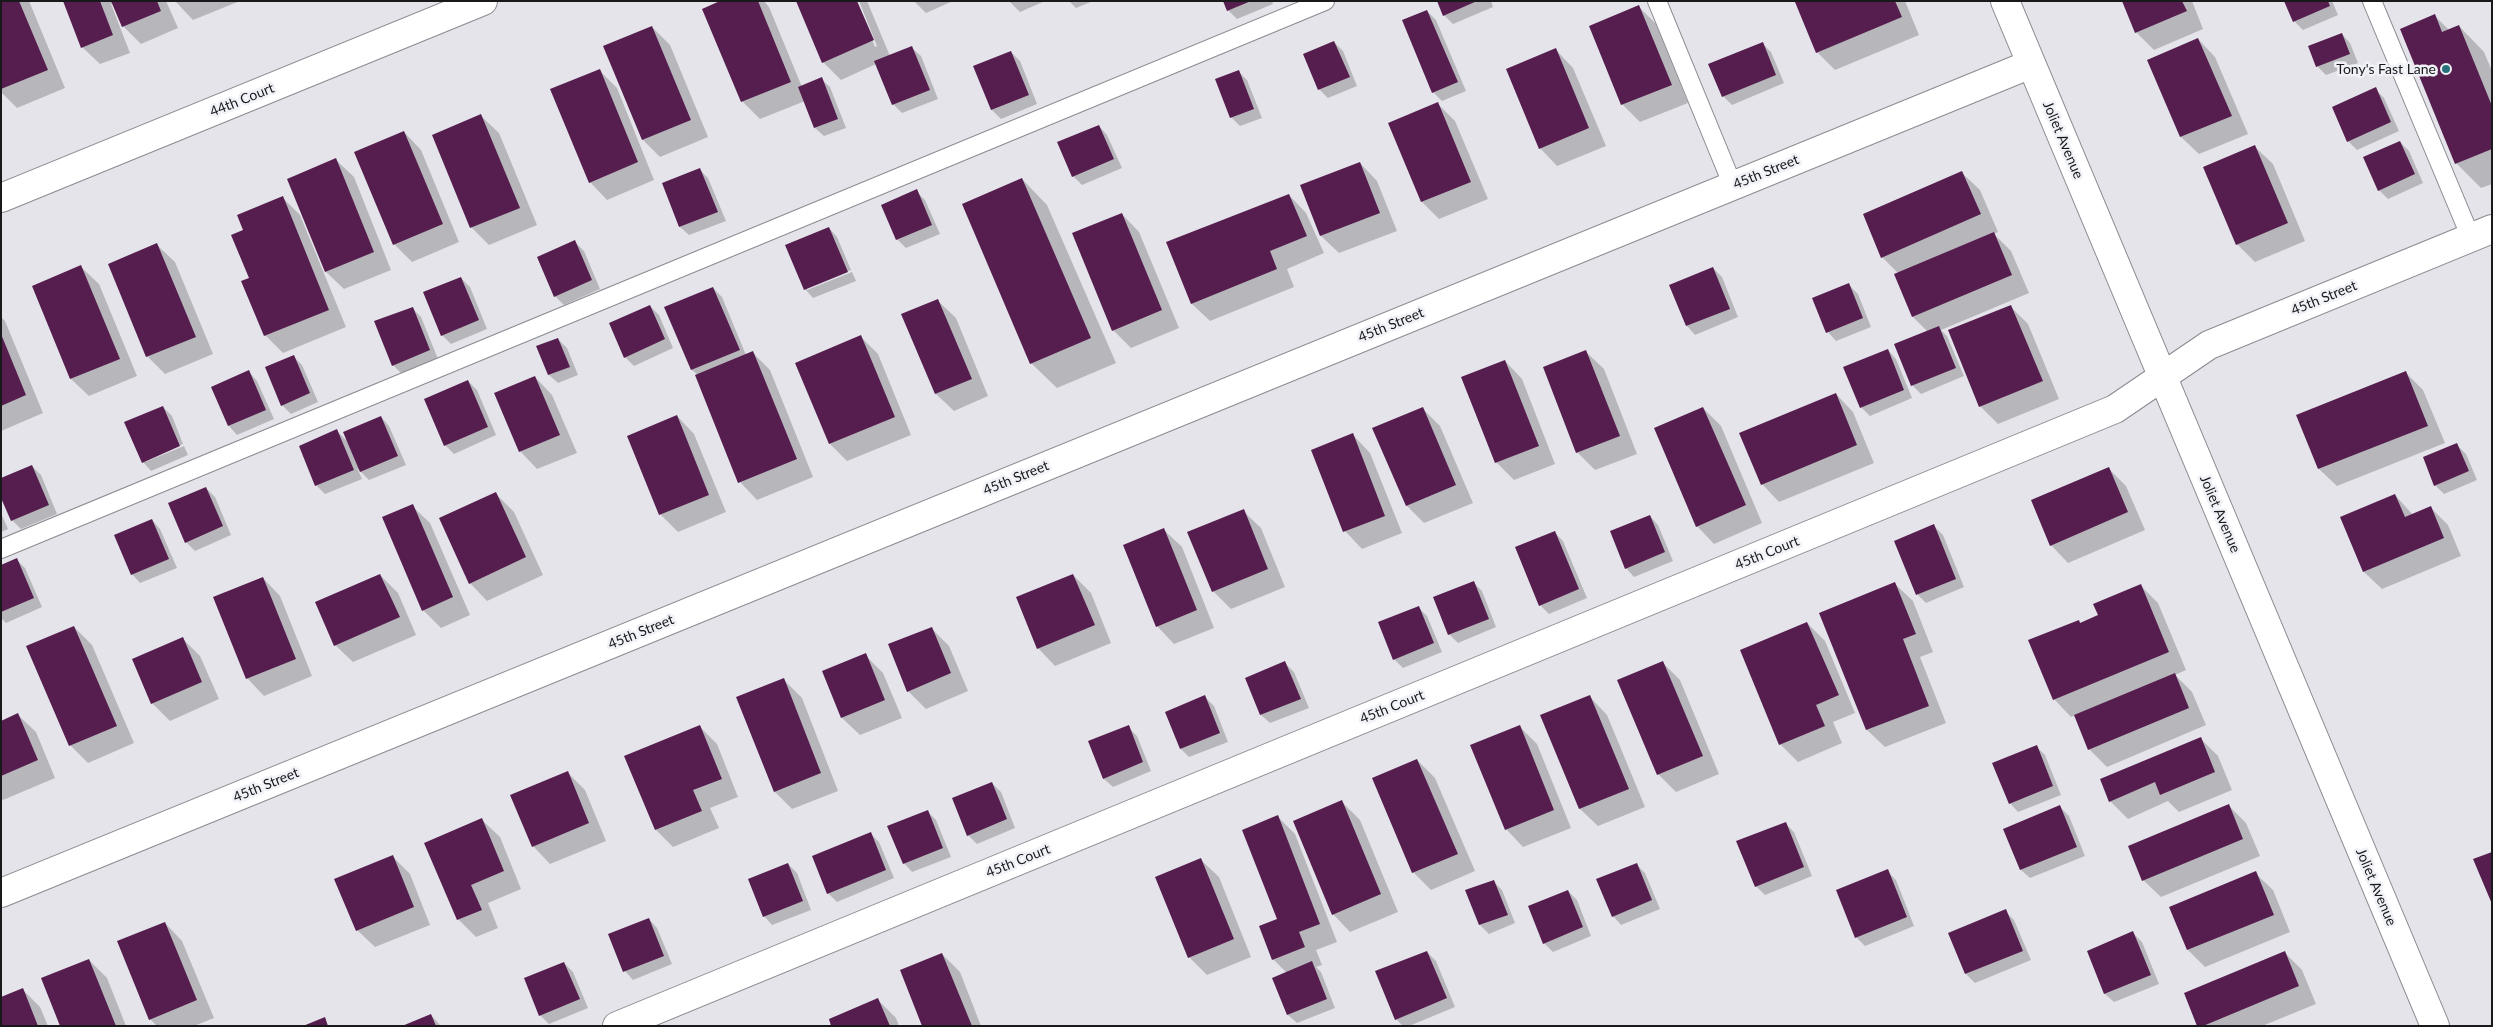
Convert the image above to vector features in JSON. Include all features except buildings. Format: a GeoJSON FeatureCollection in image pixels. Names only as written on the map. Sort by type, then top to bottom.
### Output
{"type":"FeatureCollection","features":[{"type":"Feature","properties":{"kind":"street","name":"44th Court"},"geometry":{"type":"LineString","coordinates":[[1,198],[482,1]]}},
{"type":"Feature","properties":{"kind":"street","name":"Joliet Avenue"},"geometry":{"type":"LineString","coordinates":[[2005,1],[2435,1026]]}},
{"type":"Feature","properties":{"kind":"street","name":"45th Street"},"geometry":{"type":"LineString","coordinates":[[1,893],[2031,64]]}},
{"type":"Feature","properties":{"kind":"street","name":"45th Street"},"geometry":{"type":"LineString","coordinates":[[2162,377],[2209,345],[2481,233]]}},
{"type":"Feature","properties":{"kind":"street","name":"45th Court"},"geometry":{"type":"LineString","coordinates":[[616,1026],[2115,409],[2162,377]]}},
{"type":"Feature","properties":{"kind":"lane"},"geometry":{"type":"LineString","coordinates":[[1,549],[1325,1]]}},
{"type":"Feature","properties":{"kind":"lane"},"geometry":{"type":"LineString","coordinates":[[1657,1],[1733,186]]}},
{"type":"Feature","properties":{"kind":"lane"},"geometry":{"type":"LineString","coordinates":[[2372,1],[2481,233]]}},
{"type":"Feature","properties":{"kind":"place","name":"Tony's Fast Lane"},"geometry":{"type":"Point","coordinates":[2446,69]}}]}
